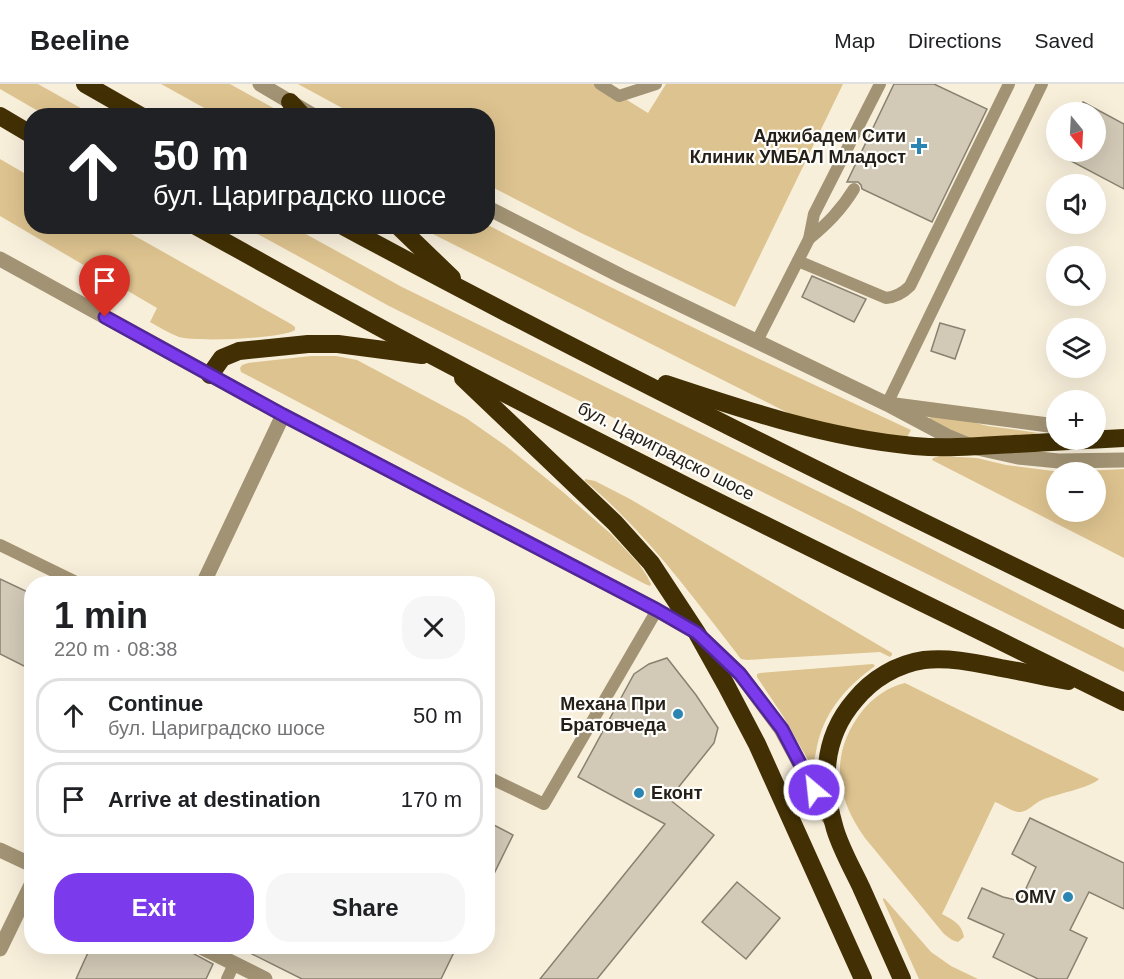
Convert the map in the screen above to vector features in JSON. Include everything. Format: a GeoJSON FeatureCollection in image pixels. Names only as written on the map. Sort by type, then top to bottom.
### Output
{"type":"FeatureCollection","features":[{"type":"Feature","properties":{"kind":"highway"},"geometry":{"type":"LineString","coordinates":[[85,84],[127,108]]}},
{"type":"Feature","properties":{"kind":"highway"},"geometry":{"type":"LineString","coordinates":[[290,102],[296,108]]}},
{"type":"Feature","properties":{"kind":"highway"},"geometry":{"type":"LineString","coordinates":[[0,116],[24,130]]}},
{"type":"Feature","properties":{"kind":"highway","name":"бул. Цариградско шосе"},"geometry":{"type":"LineString","coordinates":[[211,234],[440,359],[759,522],[1124,702]]}},
{"type":"Feature","properties":{"kind":"highway"},"geometry":{"type":"LineString","coordinates":[[358,234],[599,361],[1124,620]]}},
{"type":"Feature","properties":{"kind":"highway"},"geometry":{"type":"LineString","coordinates":[[406,234],[469,294]]}},
{"type":"Feature","properties":{"kind":"highway"},"geometry":{"type":"LineString","coordinates":[[210,375],[222,358],[239,351],[308,344],[338,344],[440,359],[615,524],[651,563],[697,633],[757,744],[863,979]]}},
{"type":"Feature","properties":{"kind":"highway"},"geometry":{"type":"LineString","coordinates":[[599,361],[749,412],[811,429],[872,441],[973,447],[1124,438]]}},
{"type":"Feature","properties":{"kind":"highway"},"geometry":{"type":"LineString","coordinates":[[902,979],[836,831],[831,812],[827,784],[828,754],[837,725],[862,691],[874,681],[897,668],[923,660],[953,660],[989,665],[1094,687]]}},
{"type":"Feature","properties":{"kind":"street"},"geometry":{"type":"LineString","coordinates":[[260,84],[300,108]]}},
{"type":"Feature","properties":{"kind":"street"},"geometry":{"type":"LineString","coordinates":[[495,212],[621,276],[973,447],[1034,459],[1124,460]]}},
{"type":"Feature","properties":{"kind":"street"},"geometry":{"type":"LineString","coordinates":[[0,259],[283,415],[697,633],[740,674],[775,719],[836,831]]}},
{"type":"Feature","properties":{"kind":"street"},"geometry":{"type":"LineString","coordinates":[[886,404],[1046,425]]}},
{"type":"Feature","properties":{"kind":"street"},"geometry":{"type":"LineString","coordinates":[[206,576],[283,415]]}},
{"type":"Feature","properties":{"kind":"street"},"geometry":{"type":"LineString","coordinates":[[1106,431],[1124,433]]}},
{"type":"Feature","properties":{"kind":"street"},"geometry":{"type":"LineString","coordinates":[[0,850],[24,861]]}},
{"type":"Feature","properties":{"kind":"street"},"geometry":{"type":"LineString","coordinates":[[0,949],[24,900]]}},
{"type":"Feature","properties":{"kind":"street"},"geometry":{"type":"LineString","coordinates":[[215,954],[265,979]]}},
{"type":"Feature","properties":{"kind":"lane"},"geometry":{"type":"LineString","coordinates":[[600,84],[619,96],[656,84]]}},
{"type":"Feature","properties":{"kind":"lane"},"geometry":{"type":"LineString","coordinates":[[757,341],[809,239],[814,214],[880,84]]}},
{"type":"Feature","properties":{"kind":"lane"},"geometry":{"type":"LineString","coordinates":[[798,261],[886,298],[903,292],[910,286],[1009,84]]}},
{"type":"Feature","properties":{"kind":"lane"},"geometry":{"type":"LineString","coordinates":[[886,404],[1042,84]]}},
{"type":"Feature","properties":{"kind":"lane"},"geometry":{"type":"LineString","coordinates":[[809,239],[844,206],[854,189]]}},
{"type":"Feature","properties":{"kind":"lane"},"geometry":{"type":"LineString","coordinates":[[0,545],[64,576]]}},
{"type":"Feature","properties":{"kind":"lane"},"geometry":{"type":"LineString","coordinates":[[495,780],[544,804],[657,610]]}},
{"type":"Feature","properties":{"kind":"lane"},"geometry":{"type":"LineString","coordinates":[[227,979],[234,964]]}},
{"type":"Feature","properties":{"kind":"shaded area"},"geometry":{"type":"Polygon","coordinates":[[[0,84],[38,84],[81,108],[33,108],[0,89],[0,84]]]}},
{"type":"Feature","properties":{"kind":"shaded area"},"geometry":{"type":"Polygon","coordinates":[[[161,84],[230,84],[273,108],[204,108],[161,84]]]}},
{"type":"Feature","properties":{"kind":"shaded area"},"geometry":{"type":"Polygon","coordinates":[[[298,84],[601,84],[648,113],[666,84],[843,84],[735,307],[495,189],[495,108],[342,108],[298,84]]]}},
{"type":"Feature","properties":{"kind":"shaded area"},"geometry":{"type":"Polygon","coordinates":[[[0,159],[24,173],[24,230],[0,216],[0,159]]]}},
{"type":"Feature","properties":{"kind":"shaded area"},"geometry":{"type":"Polygon","coordinates":[[[495,229],[645,304],[911,430],[906,439],[798,418],[433,234],[495,234],[495,229]]]}},
{"type":"Feature","properties":{"kind":"shaded area"},"geometry":{"type":"Polygon","coordinates":[[[31,234],[131,234],[291,324],[295,330],[274,336],[188,339],[179,337],[150,322],[157,308],[31,234]]]}},
{"type":"Feature","properties":{"kind":"shaded area"},"geometry":{"type":"Polygon","coordinates":[[[258,234],[306,234],[402,287],[850,507],[1124,648],[1124,672],[389,306],[258,234]]]}},
{"type":"Feature","properties":{"kind":"shaded area"},"geometry":{"type":"Polygon","coordinates":[[[311,356],[336,356],[357,360],[466,418],[506,446],[611,534],[639,564],[650,586],[241,372],[240,368],[248,363],[311,356]]]}},
{"type":"Feature","properties":{"kind":"shaded area"},"geometry":{"type":"Polygon","coordinates":[[[932,412],[988,426],[1039,433],[1005,438],[967,438],[929,420],[932,412]]]}},
{"type":"Feature","properties":{"kind":"shaded area"},"geometry":{"type":"Polygon","coordinates":[[[940,456],[977,458],[1006,465],[1046,470],[1046,518],[932,460],[940,456]]]}},
{"type":"Feature","properties":{"kind":"shaded area"},"geometry":{"type":"Polygon","coordinates":[[[1124,469],[1124,558],[1053,522],[1106,522],[1106,470],[1124,469]]]}},
{"type":"Feature","properties":{"kind":"shaded area"},"geometry":{"type":"Polygon","coordinates":[[[585,479],[595,481],[630,499],[892,655],[890,657],[880,652],[741,659],[648,543],[585,479]]]}},
{"type":"Feature","properties":{"kind":"shaded area"},"geometry":{"type":"Polygon","coordinates":[[[873,664],[875,666],[849,688],[829,714],[820,735],[812,767],[757,674],[873,664]]]}},
{"type":"Feature","properties":{"kind":"shaded area"},"geometry":{"type":"Polygon","coordinates":[[[905,683],[1099,779],[1088,785],[1042,800],[1021,812],[995,802],[942,914],[953,920],[961,929],[964,937],[958,942],[944,934],[865,838],[847,806],[842,790],[841,758],[852,726],[863,710],[877,697],[905,683]]]}},
{"type":"Feature","properties":{"kind":"shaded area"},"geometry":{"type":"Polygon","coordinates":[[[883,898],[931,952],[951,966],[978,979],[919,979],[883,898]]]}},
{"type":"Feature","properties":{"kind":"building","name":"Аджибадем Сити Клиник УМБАЛ Младост"},"geometry":{"type":"Polygon","coordinates":[[[894,84],[934,84],[987,109],[932,222],[862,189],[858,182],[847,182],[894,84]]]}},
{"type":"Feature","properties":{"kind":"building"},"geometry":{"type":"Polygon","coordinates":[[[1106,114],[1124,124],[1124,189],[1106,179],[1106,174],[1096,174],[1073,162],[1106,162],[1106,114]]]}},
{"type":"Feature","properties":{"kind":"building"},"geometry":{"type":"Polygon","coordinates":[[[812,276],[866,299],[854,322],[802,297],[812,276]]]}},
{"type":"Feature","properties":{"kind":"building"},"geometry":{"type":"Polygon","coordinates":[[[940,323],[965,330],[955,359],[931,351],[940,323]]]}},
{"type":"Feature","properties":{"kind":"building"},"geometry":{"type":"Polygon","coordinates":[[[0,579],[24,590],[24,666],[0,654],[0,579]]]}},
{"type":"Feature","properties":{"kind":"building"},"geometry":{"type":"Polygon","coordinates":[[[667,658],[718,728],[714,743],[669,799],[714,835],[597,979],[540,979],[665,824],[578,777],[634,674],[649,664],[667,658]]]}},
{"type":"Feature","properties":{"kind":"building"},"geometry":{"type":"Polygon","coordinates":[[[1030,818],[1124,863],[1124,909],[1089,892],[1070,930],[1087,938],[1067,979],[1038,979],[993,957],[1004,934],[968,918],[982,888],[1020,901],[1036,867],[1012,854],[1030,818]]]}},
{"type":"Feature","properties":{"kind":"building"},"geometry":{"type":"Polygon","coordinates":[[[495,826],[513,835],[495,872],[495,826]]]}},
{"type":"Feature","properties":{"kind":"building"},"geometry":{"type":"Polygon","coordinates":[[[737,882],[780,918],[746,959],[702,922],[737,882]]]}},
{"type":"Feature","properties":{"kind":"building"},"geometry":{"type":"Polygon","coordinates":[[[87,954],[194,954],[213,964],[206,979],[76,979],[87,954]]]}},
{"type":"Feature","properties":{"kind":"building"},"geometry":{"type":"Polygon","coordinates":[[[252,954],[453,954],[441,979],[302,979],[252,954]]]}},
{"type":"Feature","properties":{"kind":"place","name":"Аджибадем Сити Клиник УМБАЛ Младост"},"geometry":{"type":"Point","coordinates":[919,146]}},
{"type":"Feature","properties":{"kind":"place","name":"Механа При Братовчеда"},"geometry":{"type":"Point","coordinates":[678,714]}},
{"type":"Feature","properties":{"kind":"place","name":"Еконт"},"geometry":{"type":"Point","coordinates":[639,793]}},
{"type":"Feature","properties":{"kind":"place","name":"OMV"},"geometry":{"type":"Point","coordinates":[1068,897]}},
{"type":"Feature","properties":{"kind":"route"},"geometry":{"type":"LineString","coordinates":[[105,317],[283,415],[697,633],[740,674],[775,719],[814,790]]}}]}
